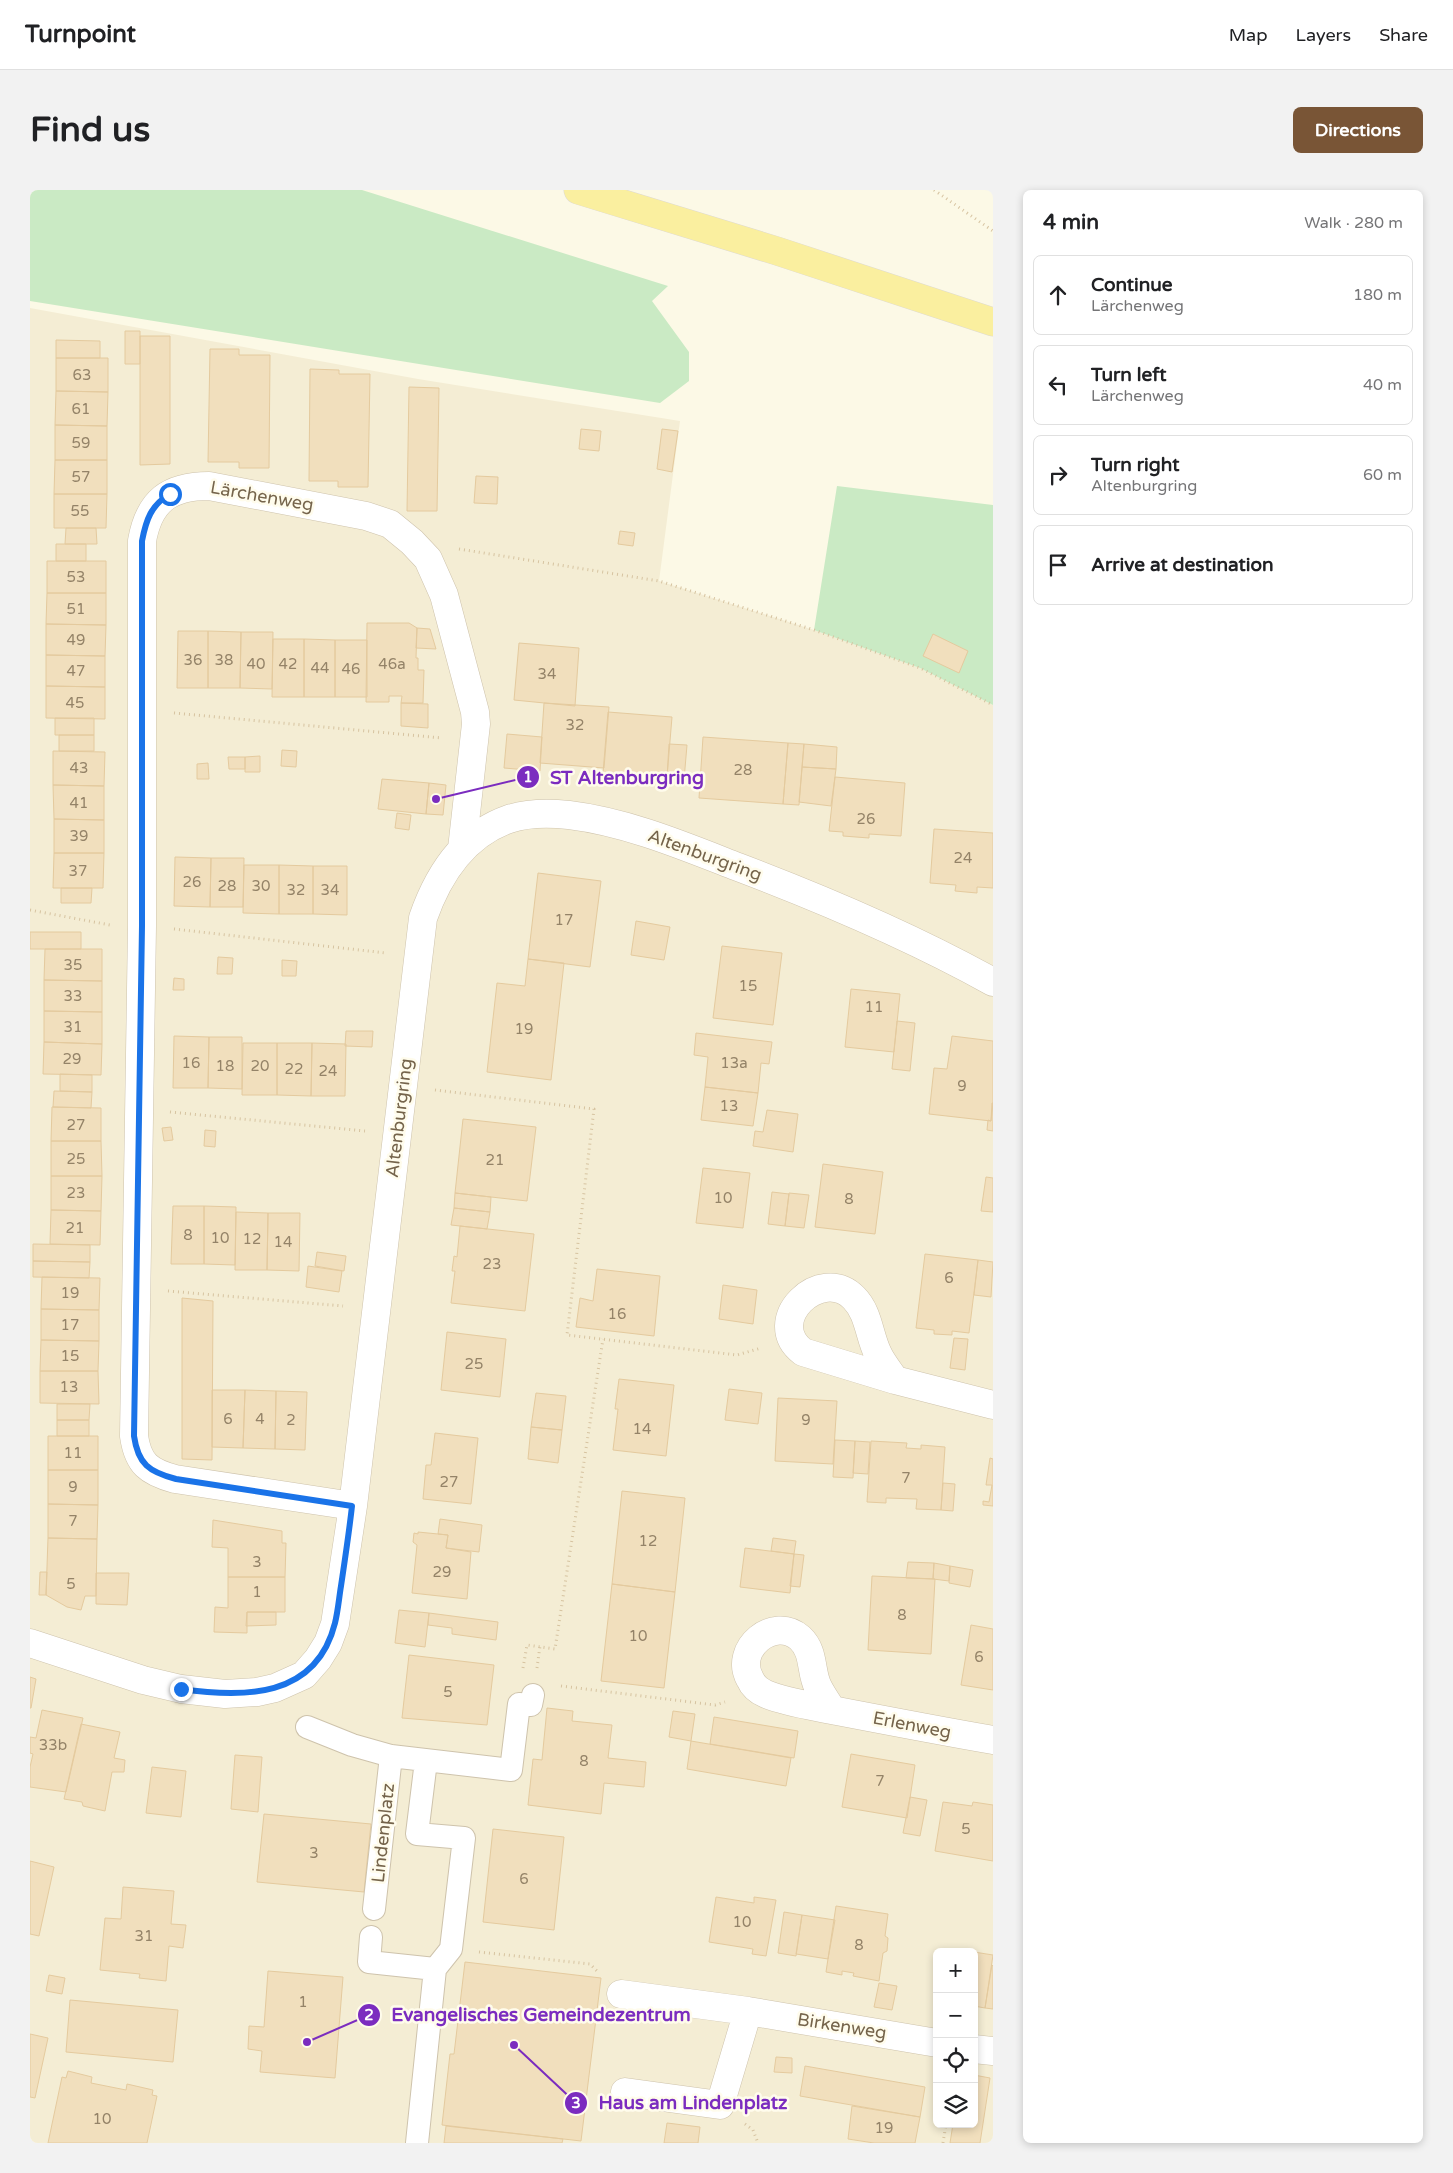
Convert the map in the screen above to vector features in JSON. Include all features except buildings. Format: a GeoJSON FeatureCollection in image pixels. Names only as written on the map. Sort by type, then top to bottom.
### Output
{"type":"FeatureCollection","features":[{"type":"Feature","properties":{"kind":"main road"},"geometry":{"type":"LineString","coordinates":[[578,190],[777,251],[993,322]]}},
{"type":"Feature","properties":{"kind":"street","name":"Lärchenweg"},"geometry":{"type":"LineString","coordinates":[[352,1506],[176,1479],[151,1470],[143,1463],[136,1449],[134,1436],[142,926],[142,541],[145,524],[151,510],[159,501],[170,494],[191,486],[209,486],[366,516],[390,524],[428,558],[444,595],[475,712],[475,741],[462,849]]}},
{"type":"Feature","properties":{"kind":"street","name":"Altenburgring"},"geometry":{"type":"LineString","coordinates":[[30,1643],[143,1680],[181,1689],[236,1694],[275,1688],[304,1675],[318,1659],[328,1643],[335,1624],[352,1506],[423,918],[433,891],[450,862],[478,835],[510,819],[529,816],[568,815],[637,830],[696,850],[783,884],[959,963],[993,982]]}},
{"type":"Feature","properties":{"kind":"street"},"geometry":{"type":"LineString","coordinates":[[895,1380],[878,1355],[861,1305],[852,1296],[840,1290],[827,1288],[811,1292],[803,1297],[794,1308],[790,1319],[790,1332],[796,1347],[803,1352],[895,1380],[993,1405]]}},
{"type":"Feature","properties":{"kind":"street"},"geometry":{"type":"LineString","coordinates":[[759,1691],[748,1677],[746,1669],[746,1660],[750,1648],[755,1641],[767,1633],[786,1631],[799,1638],[810,1653],[818,1687],[832,1710]]}},
{"type":"Feature","properties":{"kind":"street","name":"Erlenweg"},"geometry":{"type":"LineString","coordinates":[[759,1691],[832,1710],[993,1740]]}},
{"type":"Feature","properties":{"kind":"street"},"geometry":{"type":"LineString","coordinates":[[307,1727],[352,1745],[391,1756],[511,1770],[519,1704],[531,1705],[533,1695]]}},
{"type":"Feature","properties":{"kind":"street","name":"Lindenplatz"},"geometry":{"type":"LineString","coordinates":[[374,1909],[391,1756]]}},
{"type":"Feature","properties":{"kind":"street","name":"Lindenplatz"},"geometry":{"type":"LineString","coordinates":[[426,1761],[417,1834],[464,1838],[452,1949]]}},
{"type":"Feature","properties":{"kind":"street"},"geometry":{"type":"LineString","coordinates":[[371,1937],[369,1962],[435,1969]]}},
{"type":"Feature","properties":{"kind":"street"},"geometry":{"type":"LineString","coordinates":[[417,2143],[435,1969],[452,1949]]}},
{"type":"Feature","properties":{"kind":"street","name":"Birkenweg"},"geometry":{"type":"LineString","coordinates":[[621,1994],[748,2011],[933,2041]]}},
{"type":"Feature","properties":{"kind":"street"},"geometry":{"type":"LineString","coordinates":[[625,2092],[720,2106],[748,2011]]}},
{"type":"Feature","properties":{"kind":"street"},"geometry":{"type":"LineString","coordinates":[[978,2050],[993,2052]]}},
{"type":"Feature","properties":{"kind":"path"},"geometry":{"type":"LineString","coordinates":[[934,190],[993,231]]}},
{"type":"Feature","properties":{"kind":"path"},"geometry":{"type":"LineString","coordinates":[[412,542],[659,581],[814,630],[920,668],[993,705]]}},
{"type":"Feature","properties":{"kind":"path"},"geometry":{"type":"LineString","coordinates":[[141,709],[475,741]]}},
{"type":"Feature","properties":{"kind":"path"},"geometry":{"type":"LineString","coordinates":[[30,910],[118,927],[142,926],[419,956]]}},
{"type":"Feature","properties":{"kind":"path"},"geometry":{"type":"LineString","coordinates":[[402,1087],[594,1109],[567,1335],[737,1355],[792,1340]]}},
{"type":"Feature","properties":{"kind":"path"},"geometry":{"type":"LineString","coordinates":[[138,1109],[396,1134]]}},
{"type":"Feature","properties":{"kind":"path"},"geometry":{"type":"LineString","coordinates":[[136,1288],[376,1309]]}},
{"type":"Feature","properties":{"kind":"path"},"geometry":{"type":"LineString","coordinates":[[527,1645],[555,1649],[603,1340]]}},
{"type":"Feature","properties":{"kind":"path"},"geometry":{"type":"LineString","coordinates":[[554,1685],[715,1705],[759,1691]]}},
{"type":"Feature","properties":{"kind":"path"},"geometry":{"type":"LineString","coordinates":[[452,1949],[590,1964],[621,1994]]}},
{"type":"Feature","properties":{"kind":"path"},"geometry":{"type":"LineString","coordinates":[[943,2143],[945,2128]]}},
{"type":"Feature","properties":{"kind":"shaded area"},"geometry":{"type":"Polygon","coordinates":[[[30,308],[418,379],[680,421],[659,581],[814,630],[920,668],[993,705],[993,2143],[30,2143],[30,308]]]}},
{"type":"Feature","properties":{"kind":"green space"},"geometry":{"type":"Polygon","coordinates":[[[30,190],[362,190],[668,286],[652,301],[689,352],[689,381],[660,403],[30,301],[30,190]]]}},
{"type":"Feature","properties":{"kind":"green space"},"geometry":{"type":"Polygon","coordinates":[[[837,486],[993,505],[993,705],[920,668],[814,630],[837,486]]]}},
{"type":"Feature","properties":{"kind":"place","name":"ST Altenburgring"},"geometry":{"type":"Point","coordinates":[436,799]}},
{"type":"Feature","properties":{"kind":"place","name":"Evangelisches Gemeindezentrum"},"geometry":{"type":"Point","coordinates":[307,2042]}},
{"type":"Feature","properties":{"kind":"place","name":"Haus am Lindenplatz"},"geometry":{"type":"Point","coordinates":[514,2045]}},
{"type":"Feature","properties":{"kind":"route"},"geometry":{"type":"LineString","coordinates":[[170,494],[159,501],[151,510],[145,524],[142,541],[142,926],[134,1436],[136,1449],[143,1463],[151,1470],[176,1479],[352,1506],[335,1624],[328,1643],[318,1659],[304,1675],[275,1688],[257,1692],[225,1694],[181,1689]]}}]}
